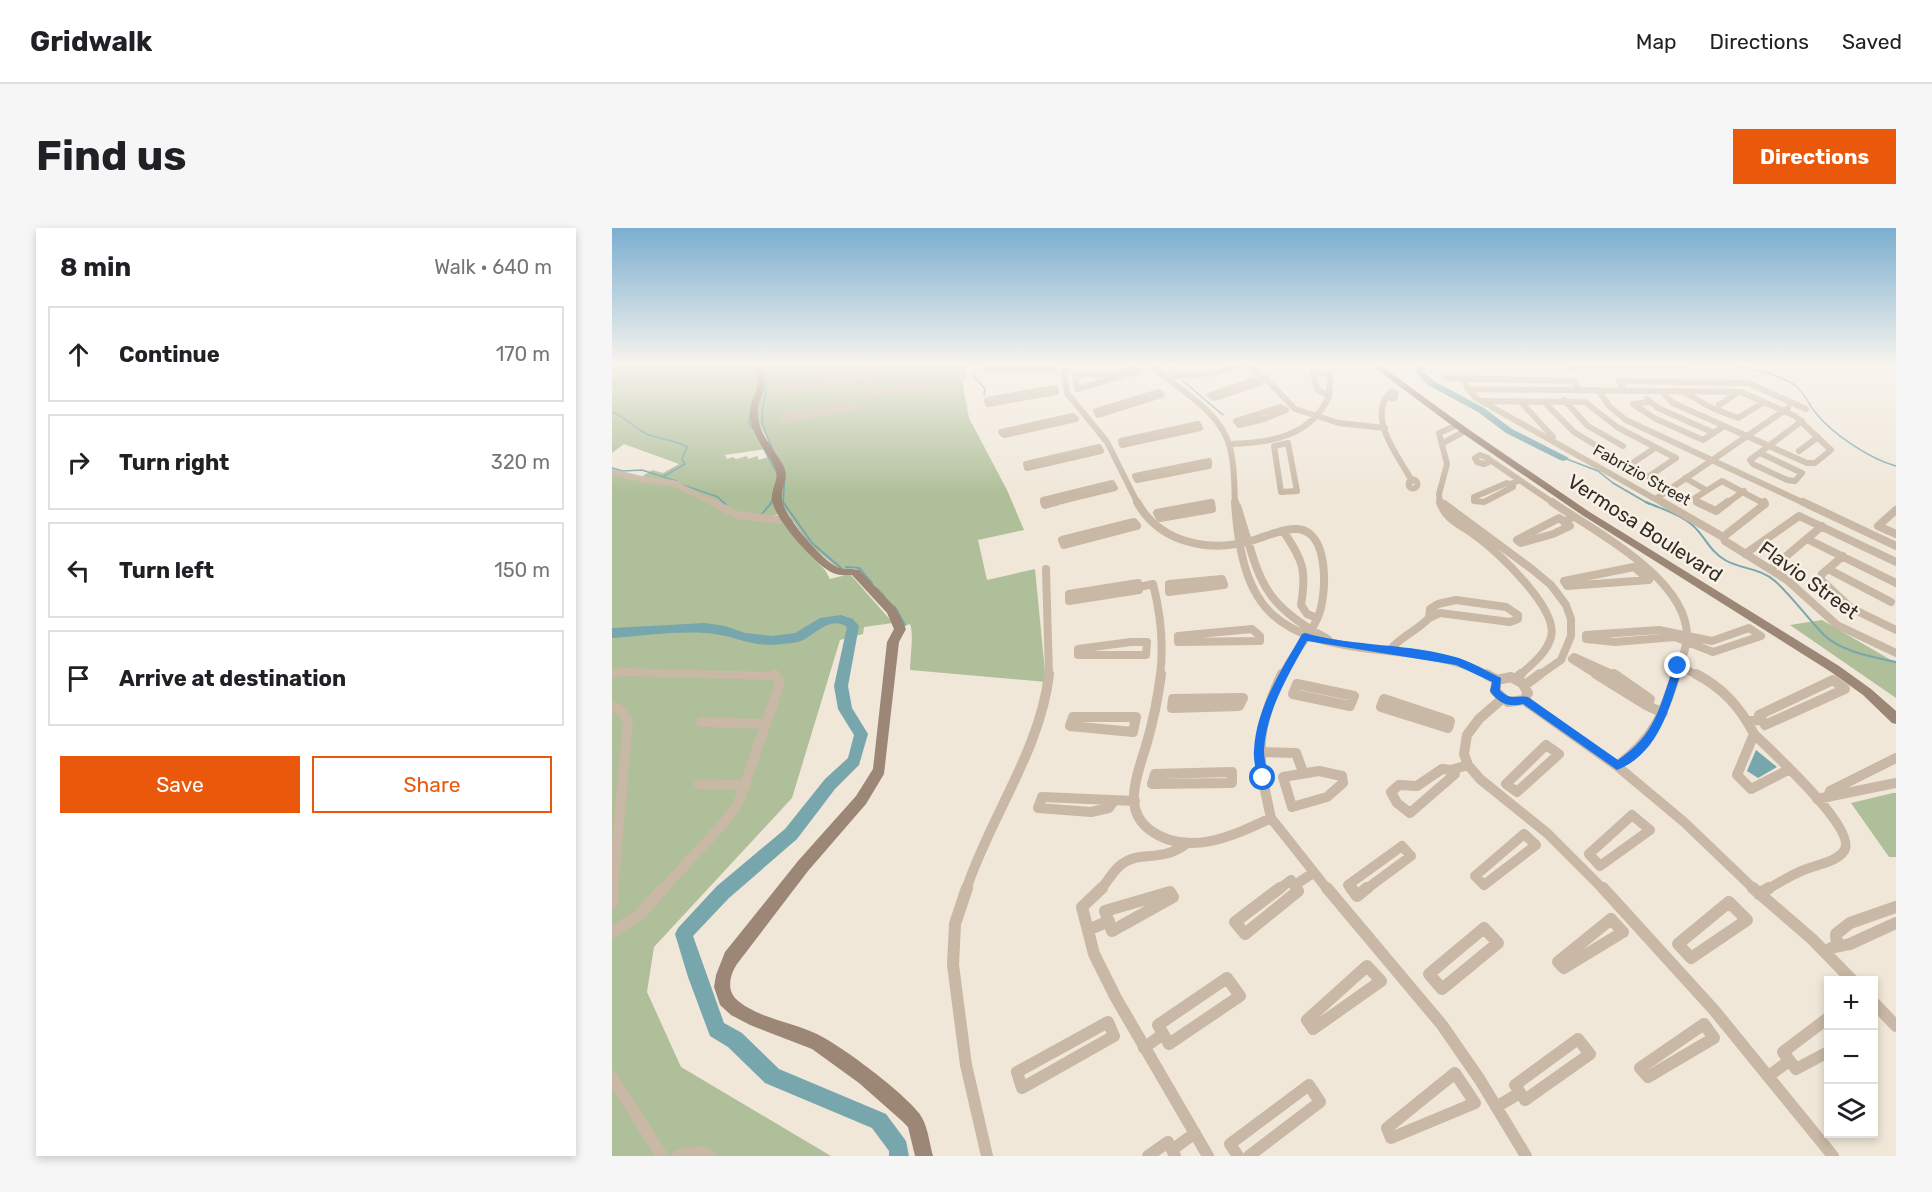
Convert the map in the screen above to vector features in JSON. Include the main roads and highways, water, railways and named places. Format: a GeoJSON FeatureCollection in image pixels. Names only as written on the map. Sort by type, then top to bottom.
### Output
{"type":"FeatureCollection","features":[{"type":"Feature","properties":{"kind":"water"},"geometry":{"type":"Polygon","coordinates":[[[1756,750],[1777,767],[1758,778],[1747,771],[1756,750]]]}},
{"type":"Feature","properties":{"kind":"waterway"},"geometry":{"type":"LineString","coordinates":[[763,408],[762,422],[773,451]]}},
{"type":"Feature","properties":{"kind":"waterway"},"geometry":{"type":"LineString","coordinates":[[1215,408],[1223,415]]}},
{"type":"Feature","properties":{"kind":"waterway"},"geometry":{"type":"LineString","coordinates":[[1478,408],[1509,431],[1564,458]]}},
{"type":"Feature","properties":{"kind":"waterway"},"geometry":{"type":"LineString","coordinates":[[1813,408],[1841,437],[1863,452],[1896,466]]}},
{"type":"Feature","properties":{"kind":"waterway"},"geometry":{"type":"LineString","coordinates":[[612,412],[645,433],[687,447],[682,459],[685,464],[664,476]]}},
{"type":"Feature","properties":{"kind":"waterway"},"geometry":{"type":"LineString","coordinates":[[750,415],[749,423],[753,429]]}},
{"type":"Feature","properties":{"kind":"waterway"},"geometry":{"type":"LineString","coordinates":[[761,444],[777,473]]}},
{"type":"Feature","properties":{"kind":"waterway"},"geometry":{"type":"LineString","coordinates":[[1564,458],[1598,471],[1613,483],[1649,504]]}},
{"type":"Feature","properties":{"kind":"waterway"},"geometry":{"type":"LineString","coordinates":[[781,463],[785,473],[783,502]]}},
{"type":"Feature","properties":{"kind":"waterway"},"geometry":{"type":"LineString","coordinates":[[612,468],[623,471],[642,470],[676,481]]}},
{"type":"Feature","properties":{"kind":"waterway"},"geometry":{"type":"LineString","coordinates":[[683,485],[718,497],[726,505]]}},
{"type":"Feature","properties":{"kind":"waterway"},"geometry":{"type":"LineString","coordinates":[[771,503],[774,490]]}},
{"type":"Feature","properties":{"kind":"waterway"},"geometry":{"type":"LineString","coordinates":[[783,502],[812,543],[841,568]]}},
{"type":"Feature","properties":{"kind":"waterway"},"geometry":{"type":"LineString","coordinates":[[1646,502],[1686,520],[1696,528],[1714,552],[1725,560],[1763,574],[1775,581],[1831,641],[1858,653],[1896,662]]}},
{"type":"Feature","properties":{"kind":"waterway"},"geometry":{"type":"LineString","coordinates":[[761,515],[771,503]]}},
{"type":"Feature","properties":{"kind":"waterway"},"geometry":{"type":"LineString","coordinates":[[846,567],[859,568],[872,583]]}},
{"type":"Feature","properties":{"kind":"waterway"},"geometry":{"type":"LineString","coordinates":[[876,588],[884,596]]}},
{"type":"Feature","properties":{"kind":"waterway"},"geometry":{"type":"LineString","coordinates":[[895,607],[905,625]]}},
{"type":"Feature","properties":{"kind":"waterway"},"geometry":{"type":"LineString","coordinates":[[612,633],[705,628],[725,631],[744,638],[772,641],[798,637],[824,621],[841,619],[853,626],[841,686],[845,709],[861,734],[854,761],[830,784],[791,834],[723,892],[684,934],[697,977],[717,1029],[735,1040],[772,1076],[879,1121],[899,1148],[899,1156]]}}]}
